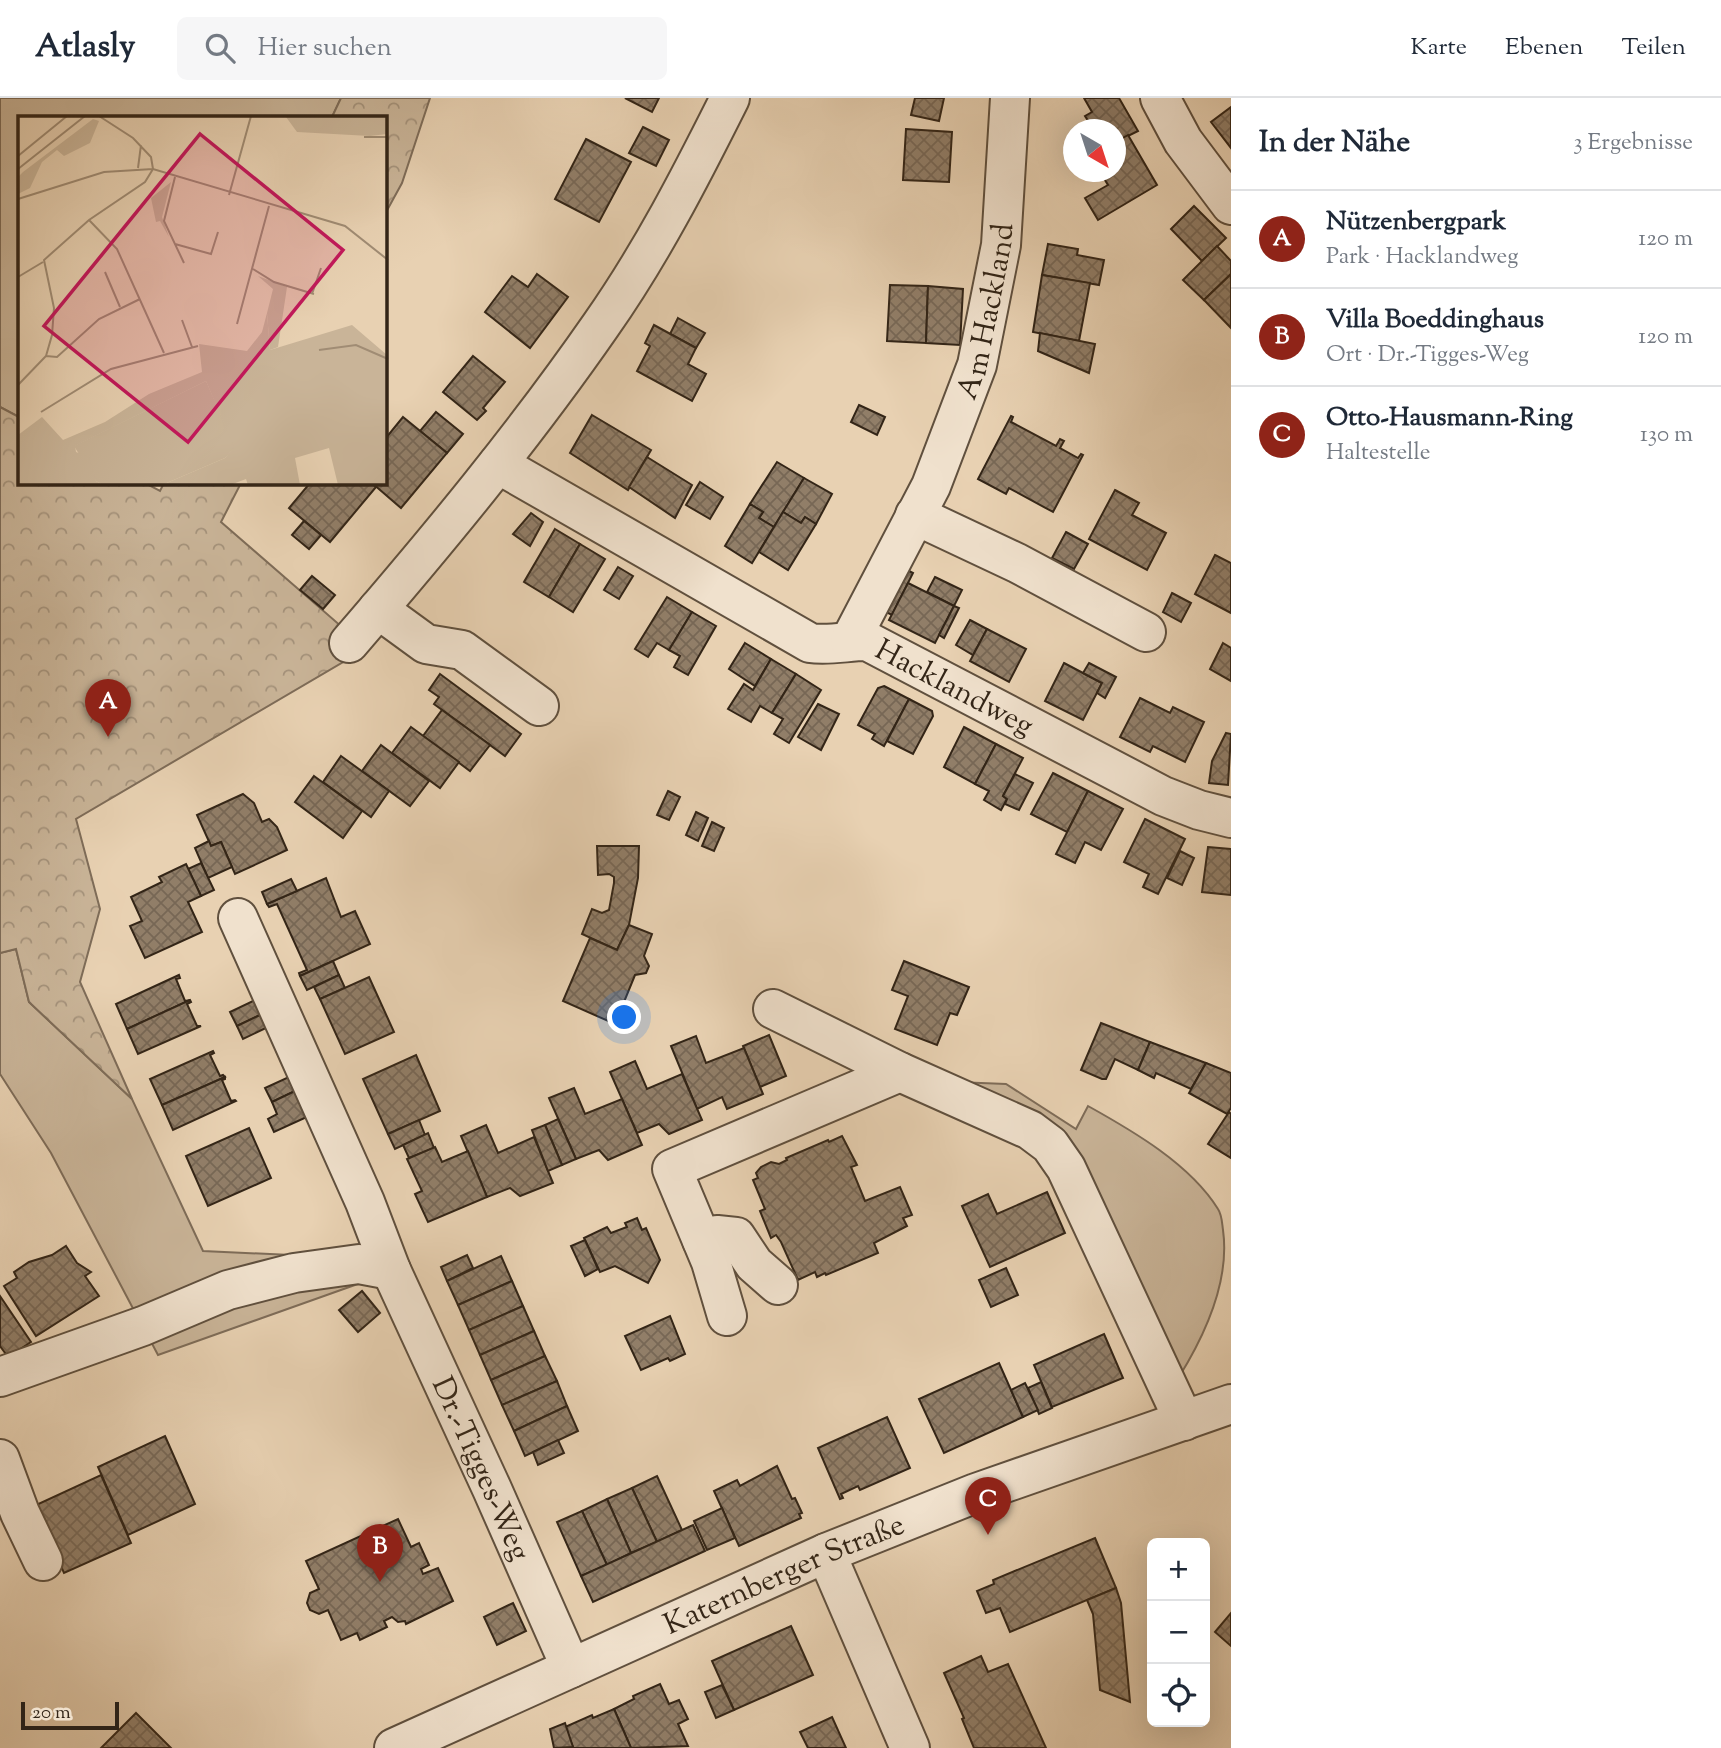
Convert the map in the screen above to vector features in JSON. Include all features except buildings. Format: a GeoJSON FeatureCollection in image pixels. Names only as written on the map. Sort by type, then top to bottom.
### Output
{"type":"FeatureCollection","features":[{"type":"Feature","properties":{"kind":"street"},"geometry":{"type":"LineString","coordinates":[[349,643],[498,464],[609,313],[671,210],[730,98]]}},
{"type":"Feature","properties":{"kind":"street","name":"Am Hackland"},"geometry":{"type":"LineString","coordinates":[[850,641],[930,486],[977,365],[1001,245],[1010,98]]}},
{"type":"Feature","properties":{"kind":"street"},"geometry":{"type":"LineString","coordinates":[[1160,98],[1183,141],[1231,205]]}},
{"type":"Feature","properties":{"kind":"street","name":"Hacklandweg"},"geometry":{"type":"LineString","coordinates":[[498,464],[810,643],[821,645],[867,641],[1163,796],[1199,810],[1231,817]]}},
{"type":"Feature","properties":{"kind":"street"},"geometry":{"type":"LineString","coordinates":[[915,515],[1017,563],[1146,632]]}},
{"type":"Feature","properties":{"kind":"street"},"geometry":{"type":"LineString","coordinates":[[378,609],[426,644],[462,650],[539,706]]}},
{"type":"Feature","properties":{"kind":"street","name":"Dr.-Tigges-Weg"},"geometry":{"type":"LineString","coordinates":[[238,918],[365,1202],[391,1270],[571,1668]]}},
{"type":"Feature","properties":{"kind":"street"},"geometry":{"type":"LineString","coordinates":[[773,1009],[900,1072],[1030,1130],[1050,1145],[1066,1168],[1184,1421]]}},
{"type":"Feature","properties":{"kind":"street"},"geometry":{"type":"LineString","coordinates":[[727,1317],[711,1262],[672,1169],[900,1072]]}},
{"type":"Feature","properties":{"kind":"street"},"geometry":{"type":"LineString","coordinates":[[702,1240],[716,1235],[736,1237],[754,1264],[778,1285]]}},
{"type":"Feature","properties":{"kind":"street"},"geometry":{"type":"LineString","coordinates":[[0,1377],[142,1326],[228,1290],[294,1273],[359,1264],[391,1270]]}},
{"type":"Feature","properties":{"kind":"street","name":"Katernberger Straße"},"geometry":{"type":"LineString","coordinates":[[394,1748],[826,1553],[976,1493],[1231,1405]]}},
{"type":"Feature","properties":{"kind":"street"},"geometry":{"type":"LineString","coordinates":[[0,1459],[20,1513],[43,1561]]}},
{"type":"Feature","properties":{"kind":"street"},"geometry":{"type":"LineString","coordinates":[[826,1553],[910,1748]]}},
{"type":"Feature","properties":{"kind":"green space"},"geometry":{"type":"Polygon","coordinates":[[[0,98],[341,98],[332,116],[18,116],[18,416],[0,407],[0,98]]]}},
{"type":"Feature","properties":{"kind":"green space"},"geometry":{"type":"Polygon","coordinates":[[[341,98],[430,98],[402,183],[387,210],[387,116],[332,116],[341,98]]]}},
{"type":"Feature","properties":{"kind":"green space"},"geometry":{"type":"Polygon","coordinates":[[[0,407],[18,416],[18,485],[149,485],[160,491],[163,485],[240,485],[221,522],[342,627],[355,655],[76,819],[100,909],[80,982],[132,1099],[29,1002],[16,949],[0,953],[0,407]]]}},
{"type":"Feature","properties":{"kind":"green space"},"geometry":{"type":"Polygon","coordinates":[[[16,949],[29,1002],[132,1099],[203,1251],[334,1257],[137,1316],[51,1153],[0,1074],[0,953],[16,949]]]}},
{"type":"Feature","properties":{"kind":"green space"},"geometry":{"type":"Polygon","coordinates":[[[956,1082],[1006,1084],[1076,1129],[1088,1106],[1159,1150],[1192,1177],[1206,1193],[1221,1216],[1223,1268],[1206,1325],[1179,1377],[1080,1159],[956,1082]]]}},
{"type":"Feature","properties":{"kind":"green space"},"geometry":{"type":"Polygon","coordinates":[[[369,1280],[158,1355],[148,1336],[271,1289],[369,1280]]]}},
{"type":"Feature","properties":{"kind":"place","name":"Nützenbergpark"},"geometry":{"type":"Point","coordinates":[108,737]}},
{"type":"Feature","properties":{"kind":"place","name":"Otto-Hausmann-Ring"},"geometry":{"type":"Point","coordinates":[988,1535]}},
{"type":"Feature","properties":{"kind":"place","name":"Villa Boeddinghaus"},"geometry":{"type":"Point","coordinates":[380,1582]}}]}
